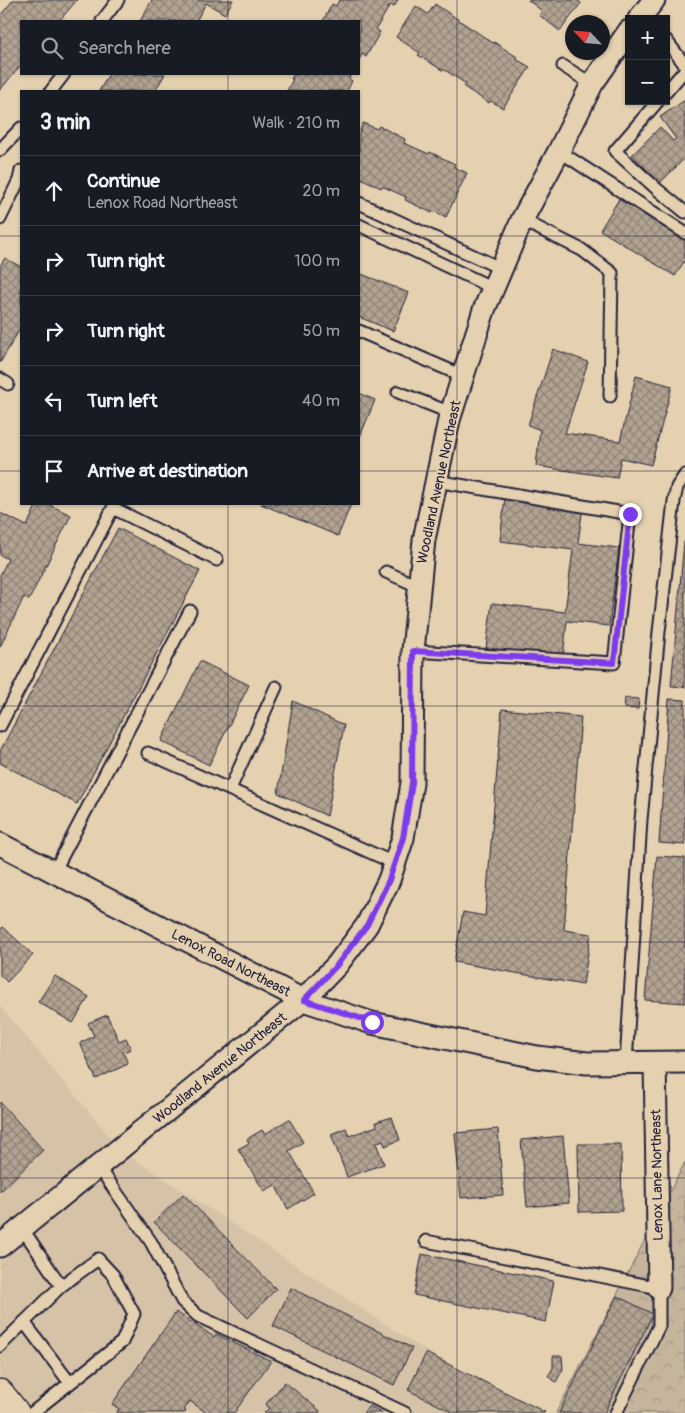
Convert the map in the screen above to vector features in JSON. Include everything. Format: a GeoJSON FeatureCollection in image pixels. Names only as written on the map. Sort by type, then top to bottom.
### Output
{"type":"FeatureCollection","features":[{"type":"Feature","properties":{"kind":"main road"},"geometry":{"type":"LineString","coordinates":[[0,1394],[15,1413]]}},
{"type":"Feature","properties":{"kind":"street","name":"Woodland Avenue Northeast"},"geometry":{"type":"LineString","coordinates":[[0,1246],[304,1000],[337,965],[367,925],[389,880],[403,838],[412,783],[413,651],[424,540],[451,413],[484,310],[522,220],[592,84],[625,38]]}},
{"type":"Feature","properties":{"kind":"street","name":"Lenox Road Northeast"},"geometry":{"type":"LineString","coordinates":[[0,844],[304,1000],[372,1022],[537,1058],[587,1062],[685,1062]]}},
{"type":"Feature","properties":{"kind":"street","name":"Lenox Lane Northeast"},"geometry":{"type":"LineString","coordinates":[[656,1062],[659,1288]]}},
{"type":"Feature","properties":{"kind":"lane"},"geometry":{"type":"LineString","coordinates":[[103,20],[118,0]]}},
{"type":"Feature","properties":{"kind":"lane"},"geometry":{"type":"LineString","coordinates":[[670,45],[685,65]]}},
{"type":"Feature","properties":{"kind":"lane"},"geometry":{"type":"LineString","coordinates":[[563,66],[592,84]]}},
{"type":"Feature","properties":{"kind":"lane"},"geometry":{"type":"LineString","coordinates":[[670,87],[685,70]]}},
{"type":"Feature","properties":{"kind":"lane"},"geometry":{"type":"LineString","coordinates":[[52,90],[63,75]]}},
{"type":"Feature","properties":{"kind":"lane"},"geometry":{"type":"LineString","coordinates":[[655,105],[615,151],[685,212]]}},
{"type":"Feature","properties":{"kind":"lane"},"geometry":{"type":"LineString","coordinates":[[0,150],[20,129]]}},
{"type":"Feature","properties":{"kind":"lane"},"geometry":{"type":"LineString","coordinates":[[559,151],[685,233]]}},
{"type":"Feature","properties":{"kind":"lane"},"geometry":{"type":"LineString","coordinates":[[0,219],[20,176]]}},
{"type":"Feature","properties":{"kind":"lane"},"geometry":{"type":"LineString","coordinates":[[360,203],[502,269]]}},
{"type":"Feature","properties":{"kind":"lane"},"geometry":{"type":"LineString","coordinates":[[522,220],[582,250],[612,273],[610,396]]}},
{"type":"Feature","properties":{"kind":"lane"},"geometry":{"type":"LineString","coordinates":[[360,226],[493,288]]}},
{"type":"Feature","properties":{"kind":"lane"},"geometry":{"type":"LineString","coordinates":[[360,331],[463,376]]}},
{"type":"Feature","properties":{"kind":"lane"},"geometry":{"type":"LineString","coordinates":[[398,392],[451,413]]}},
{"type":"Feature","properties":{"kind":"lane"},"geometry":{"type":"LineString","coordinates":[[626,1063],[641,820],[659,632],[674,501],[677,487],[685,476]]}},
{"type":"Feature","properties":{"kind":"lane"},"geometry":{"type":"LineString","coordinates":[[413,651],[614,663],[630,514],[436,481]]}},
{"type":"Feature","properties":{"kind":"lane"},"geometry":{"type":"LineString","coordinates":[[0,726],[113,508],[217,560]]}},
{"type":"Feature","properties":{"kind":"lane"},"geometry":{"type":"LineString","coordinates":[[386,572],[420,587]]}},
{"type":"Feature","properties":{"kind":"lane"},"geometry":{"type":"LineString","coordinates":[[54,872],[190,611]]}},
{"type":"Feature","properties":{"kind":"lane"},"geometry":{"type":"LineString","coordinates":[[230,790],[276,687]]}},
{"type":"Feature","properties":{"kind":"lane"},"geometry":{"type":"LineString","coordinates":[[148,753],[394,863]]}},
{"type":"Feature","properties":{"kind":"lane"},"geometry":{"type":"LineString","coordinates":[[98,1166],[151,1242],[182,1301],[198,1316],[405,1413]]}},
{"type":"Feature","properties":{"kind":"lane"},"geometry":{"type":"LineString","coordinates":[[22,1228],[61,1286]]}},
{"type":"Feature","properties":{"kind":"lane"},"geometry":{"type":"LineString","coordinates":[[426,1241],[659,1288],[659,1326],[616,1413]]}},
{"type":"Feature","properties":{"kind":"lane"},"geometry":{"type":"LineString","coordinates":[[0,1346],[61,1286],[98,1259],[113,1275],[134,1314],[122,1342],[32,1413]]}},
{"type":"Feature","properties":{"kind":"lane"},"geometry":{"type":"LineString","coordinates":[[24,1322],[70,1383]]}},
{"type":"Feature","properties":{"kind":"shaded area"},"geometry":{"type":"Polygon","coordinates":[[[0,1006],[122,1151],[520,1413],[0,1413],[0,1006]]]}},
{"type":"Feature","properties":{"kind":"green space"},"geometry":{"type":"Polygon","coordinates":[[[685,1162],[685,1413],[556,1413],[685,1162]]]}},
{"type":"Feature","properties":{"kind":"building"},"geometry":{"type":"Polygon","coordinates":[[[13,0],[77,0],[60,20],[20,20],[20,66],[0,90],[0,16],[13,0]]]}},
{"type":"Feature","properties":{"kind":"building"},"geometry":{"type":"Polygon","coordinates":[[[152,0],[233,0],[225,14],[206,3],[197,20],[141,20],[152,0]]]}},
{"type":"Feature","properties":{"kind":"building"},"geometry":{"type":"Polygon","coordinates":[[[339,0],[398,0],[394,7],[390,5],[376,29],[380,32],[366,57],[362,54],[360,58],[360,20],[324,20],[332,4],[336,6],[339,0]]]}},
{"type":"Feature","properties":{"kind":"building"},"geometry":{"type":"Polygon","coordinates":[[[528,0],[577,0],[581,3],[572,15],[565,15],[565,24],[560,31],[539,15],[542,11],[528,0]]]}},
{"type":"Feature","properties":{"kind":"building"},"geometry":{"type":"Polygon","coordinates":[[[435,4],[530,67],[503,108],[491,101],[489,103],[464,87],[466,84],[418,55],[420,53],[396,37],[416,6],[428,14],[435,4]]]}},
{"type":"Feature","properties":{"kind":"building"},"geometry":{"type":"Polygon","coordinates":[[[108,75],[164,75],[156,90],[100,90],[108,75]]]}},
{"type":"Feature","properties":{"kind":"building"},"geometry":{"type":"Polygon","coordinates":[[[293,75],[350,75],[349,78],[352,81],[348,90],[288,90],[293,79],[291,79],[293,75]]]}},
{"type":"Feature","properties":{"kind":"building"},"geometry":{"type":"Polygon","coordinates":[[[685,100],[685,158],[660,183],[632,155],[660,127],[673,141],[676,139],[660,117],[685,100]]]}},
{"type":"Feature","properties":{"kind":"building"},"geometry":{"type":"Polygon","coordinates":[[[363,123],[377,129],[379,126],[405,139],[404,143],[429,154],[430,152],[455,164],[454,167],[467,173],[446,217],[433,211],[432,213],[405,200],[406,197],[360,178],[360,130],[363,123]]]}},
{"type":"Feature","properties":{"kind":"building"},"geometry":{"type":"Polygon","coordinates":[[[619,199],[685,240],[685,260],[675,276],[600,230],[619,199]]]}},
{"type":"Feature","properties":{"kind":"building"},"geometry":{"type":"Polygon","coordinates":[[[5,258],[20,266],[20,329],[0,363],[0,266],[5,258]]]}},
{"type":"Feature","properties":{"kind":"building"},"geometry":{"type":"Polygon","coordinates":[[[360,273],[409,293],[393,331],[360,317],[360,273]]]}},
{"type":"Feature","properties":{"kind":"building"},"geometry":{"type":"Polygon","coordinates":[[[553,349],[588,362],[565,433],[620,441],[636,376],[672,386],[651,465],[621,458],[617,478],[536,466],[540,430],[528,425],[553,349]]]}},
{"type":"Feature","properties":{"kind":"building"},"geometry":{"type":"Polygon","coordinates":[[[360,393],[375,400],[360,437],[360,393]]]}},
{"type":"Feature","properties":{"kind":"building"},"geometry":{"type":"Polygon","coordinates":[[[505,497],[583,506],[578,543],[619,548],[609,626],[567,621],[563,657],[486,648],[492,603],[565,612],[573,550],[500,541],[505,497]]]}},
{"type":"Feature","properties":{"kind":"building"},"geometry":{"type":"Polygon","coordinates":[[[37,505],[49,505],[71,515],[29,600],[24,597],[0,647],[0,575],[8,559],[0,555],[0,513],[27,526],[37,505]]]}},
{"type":"Feature","properties":{"kind":"building"},"geometry":{"type":"Polygon","coordinates":[[[263,505],[351,505],[338,536],[263,505]]]}},
{"type":"Feature","properties":{"kind":"building"},"geometry":{"type":"Polygon","coordinates":[[[118,528],[200,571],[77,804],[0,763],[0,751],[118,528]]]}},
{"type":"Feature","properties":{"kind":"building"},"geometry":{"type":"Polygon","coordinates":[[[685,542],[685,687],[671,686],[685,542]]]}},
{"type":"Feature","properties":{"kind":"building"},"geometry":{"type":"Polygon","coordinates":[[[200,661],[249,685],[209,765],[161,741],[200,661]]]}},
{"type":"Feature","properties":{"kind":"building"},"geometry":{"type":"Polygon","coordinates":[[[625,698],[639,699],[638,709],[624,708],[625,698]]]}},
{"type":"Feature","properties":{"kind":"building"},"geometry":{"type":"Polygon","coordinates":[[[669,699],[685,700],[685,845],[659,843],[669,699]]]}},
{"type":"Feature","properties":{"kind":"building"},"geometry":{"type":"Polygon","coordinates":[[[293,701],[344,725],[327,816],[278,793],[293,701]]]}},
{"type":"Feature","properties":{"kind":"building"},"geometry":{"type":"Polygon","coordinates":[[[502,709],[581,717],[564,930],[591,934],[583,985],[454,962],[463,912],[485,916],[502,709]]]}},
{"type":"Feature","properties":{"kind":"building"},"geometry":{"type":"Polygon","coordinates":[[[657,856],[685,858],[685,1003],[645,1000],[657,856]]]}},
{"type":"Feature","properties":{"kind":"building"},"geometry":{"type":"Polygon","coordinates":[[[3,927],[33,955],[7,982],[0,975],[0,930],[3,927]]]}},
{"type":"Feature","properties":{"kind":"building"},"geometry":{"type":"Polygon","coordinates":[[[55,976],[89,997],[73,1023],[38,1002],[55,976]]]}},
{"type":"Feature","properties":{"kind":"building"},"geometry":{"type":"Polygon","coordinates":[[[107,1015],[119,1041],[126,1038],[131,1049],[123,1052],[128,1064],[96,1079],[80,1043],[94,1036],[88,1023],[107,1015]]]}},
{"type":"Feature","properties":{"kind":"building"},"geometry":{"type":"Polygon","coordinates":[[[0,1102],[43,1150],[0,1192],[0,1102]]]}},
{"type":"Feature","properties":{"kind":"building"},"geometry":{"type":"Polygon","coordinates":[[[392,1117],[400,1140],[385,1146],[383,1140],[376,1143],[384,1164],[347,1177],[331,1134],[346,1128],[349,1136],[377,1126],[376,1122],[392,1117]]]}},
{"type":"Feature","properties":{"kind":"building"},"geometry":{"type":"Polygon","coordinates":[[[289,1119],[303,1142],[289,1151],[314,1193],[288,1209],[275,1185],[264,1191],[238,1149],[249,1143],[247,1139],[262,1130],[265,1134],[289,1119]]]}},
{"type":"Feature","properties":{"kind":"building"},"geometry":{"type":"Polygon","coordinates":[[[498,1129],[503,1195],[461,1198],[455,1133],[498,1129]]]}},
{"type":"Feature","properties":{"kind":"building"},"geometry":{"type":"Polygon","coordinates":[[[563,1136],[569,1203],[527,1207],[521,1140],[563,1136]]]}},
{"type":"Feature","properties":{"kind":"building"},"geometry":{"type":"Polygon","coordinates":[[[578,1144],[621,1144],[622,1211],[579,1212],[578,1144]]]}},
{"type":"Feature","properties":{"kind":"building"},"geometry":{"type":"Polygon","coordinates":[[[183,1194],[276,1289],[248,1318],[154,1222],[183,1194]]]}},
{"type":"Feature","properties":{"kind":"building"},"geometry":{"type":"Polygon","coordinates":[[[422,1254],[554,1281],[546,1322],[414,1295],[422,1254]]]}},
{"type":"Feature","properties":{"kind":"building"},"geometry":{"type":"Polygon","coordinates":[[[291,1288],[412,1348],[394,1385],[273,1326],[291,1288]]]}},
{"type":"Feature","properties":{"kind":"building"},"geometry":{"type":"Polygon","coordinates":[[[617,1296],[653,1314],[604,1413],[559,1413],[617,1296]]]}},
{"type":"Feature","properties":{"kind":"building"},"geometry":{"type":"Polygon","coordinates":[[[176,1312],[214,1337],[216,1334],[271,1361],[234,1413],[207,1413],[190,1401],[184,1410],[186,1411],[185,1413],[116,1413],[119,1409],[112,1404],[176,1312]]]}},
{"type":"Feature","properties":{"kind":"building"},"geometry":{"type":"Polygon","coordinates":[[[426,1353],[545,1412],[454,1413],[408,1390],[426,1353]]]}},
{"type":"Feature","properties":{"kind":"building"},"geometry":{"type":"Polygon","coordinates":[[[553,1356],[562,1356],[563,1369],[556,1382],[548,1376],[553,1368],[553,1356]]]}},
{"type":"Feature","properties":{"kind":"building"},"geometry":{"type":"Polygon","coordinates":[[[285,1382],[320,1411],[319,1413],[264,1413],[269,1408],[265,1405],[285,1382]]]}},
{"type":"Feature","properties":{"kind":"building"},"geometry":{"type":"Polygon","coordinates":[[[369,1406],[383,1413],[363,1413],[369,1406]]]}},
{"type":"Feature","properties":{"kind":"route"},"geometry":{"type":"LineString","coordinates":[[372,1022],[304,1000],[337,965],[367,925],[389,880],[403,838],[412,783],[413,651],[614,663],[630,514]]}}]}
